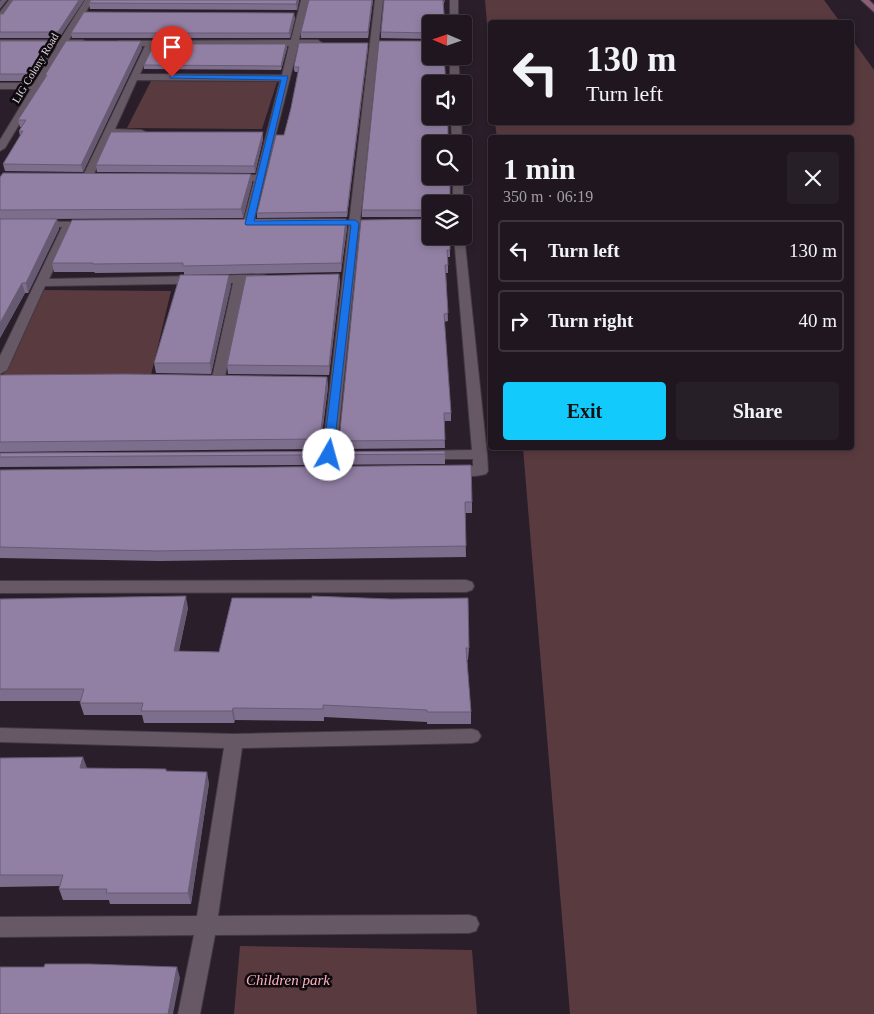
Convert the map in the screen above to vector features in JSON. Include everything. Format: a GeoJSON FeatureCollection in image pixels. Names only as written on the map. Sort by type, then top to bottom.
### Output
{"type":"FeatureCollection","features":[{"type":"Feature","properties":{"kind":"street"},"geometry":{"type":"LineString","coordinates":[[0,16],[13,0]]}},
{"type":"Feature","properties":{"kind":"street","name":"LIG Colony Road"},"geometry":{"type":"LineString","coordinates":[[0,148],[89,0]]}},
{"type":"Feature","properties":{"kind":"street"},"geometry":{"type":"LineString","coordinates":[[249,223],[260,178],[266,134],[285,78],[294,44],[296,14],[305,0]]}},
{"type":"Feature","properties":{"kind":"street"},"geometry":{"type":"LineString","coordinates":[[347,455],[324,455],[344,277],[355,223],[379,0]]}},
{"type":"Feature","properties":{"kind":"street"},"geometry":{"type":"LineString","coordinates":[[454,0],[454,15]]}},
{"type":"Feature","properties":{"kind":"street"},"geometry":{"type":"LineString","coordinates":[[866,0],[874,10]]}},
{"type":"Feature","properties":{"kind":"street"},"geometry":{"type":"LineString","coordinates":[[81,13],[91,13]]}},
{"type":"Feature","properties":{"kind":"street"},"geometry":{"type":"LineString","coordinates":[[0,43],[92,43]]}},
{"type":"Feature","properties":{"kind":"street"},"geometry":{"type":"LineString","coordinates":[[112,43],[330,44]]}},
{"type":"Feature","properties":{"kind":"street"},"geometry":{"type":"LineString","coordinates":[[87,178],[150,43]]}},
{"type":"Feature","properties":{"kind":"street"},"geometry":{"type":"LineString","coordinates":[[135,77],[285,78]]}},
{"type":"Feature","properties":{"kind":"street"},"geometry":{"type":"LineString","coordinates":[[0,86],[37,86]]}},
{"type":"Feature","properties":{"kind":"street"},"geometry":{"type":"LineString","coordinates":[[108,132],[156,133]]}},
{"type":"Feature","properties":{"kind":"street"},"geometry":{"type":"LineString","coordinates":[[222,178],[260,178]]}},
{"type":"Feature","properties":{"kind":"street"},"geometry":{"type":"LineString","coordinates":[[0,224],[98,224]]}},
{"type":"Feature","properties":{"kind":"street"},"geometry":{"type":"LineString","coordinates":[[3,375],[41,283],[69,224]]}},
{"type":"Feature","properties":{"kind":"street"},"geometry":{"type":"LineString","coordinates":[[432,472],[481,471],[461,245]]}},
{"type":"Feature","properties":{"kind":"street"},"geometry":{"type":"LineString","coordinates":[[41,283],[280,278]]}},
{"type":"Feature","properties":{"kind":"street"},"geometry":{"type":"LineString","coordinates":[[219,378],[240,279]]}},
{"type":"Feature","properties":{"kind":"street"},"geometry":{"type":"LineString","coordinates":[[412,455],[480,454]]}},
{"type":"Feature","properties":{"kind":"street"},"geometry":{"type":"LineString","coordinates":[[0,587],[466,586]]}},
{"type":"Feature","properties":{"kind":"street"},"geometry":{"type":"LineString","coordinates":[[0,735],[234,741],[472,736]]}},
{"type":"Feature","properties":{"kind":"street"},"geometry":{"type":"LineString","coordinates":[[189,1014],[206,927],[234,741]]}},
{"type":"Feature","properties":{"kind":"street"},"geometry":{"type":"LineString","coordinates":[[0,927],[469,924]]}},
{"type":"Feature","properties":{"kind":"green space"},"geometry":{"type":"Polygon","coordinates":[[[485,0],[824,0],[839,20],[488,20],[488,35],[485,0]]]}},
{"type":"Feature","properties":{"kind":"green space"},"geometry":{"type":"Polygon","coordinates":[[[854,42],[874,70],[874,1014],[570,1014],[523,450],[854,450],[854,135],[497,135],[495,125],[854,125],[854,42]]]}},
{"type":"Feature","properties":{"kind":"green space"},"geometry":{"type":"Polygon","coordinates":[[[151,81],[277,82],[262,129],[127,128],[151,81]]]}},
{"type":"Feature","properties":{"kind":"green space"},"geometry":{"type":"Polygon","coordinates":[[[42,290],[171,291],[151,375],[3,375],[42,290]]]}},
{"type":"Feature","properties":{"kind":"green space","name":"Children park"},"geometry":{"type":"Polygon","coordinates":[[[240,946],[472,950],[477,1014],[234,1014],[240,946]]]}},
{"type":"Feature","properties":{"kind":"building"},"geometry":{"type":"Polygon","coordinates":[[[13,0],[79,0],[58,32],[0,32],[0,14],[3,14],[13,0]]]}},
{"type":"Feature","properties":{"kind":"building"},"geometry":{"type":"Polygon","coordinates":[[[91,0],[297,0],[296,4],[89,3],[91,0]]]}},
{"type":"Feature","properties":{"kind":"building"},"geometry":{"type":"Polygon","coordinates":[[[309,0],[372,0],[368,32],[301,32],[309,0]]]}},
{"type":"Feature","properties":{"kind":"building"},"geometry":{"type":"Polygon","coordinates":[[[384,0],[443,0],[444,15],[422,15],[422,33],[381,32],[384,0]]]}},
{"type":"Feature","properties":{"kind":"building"},"geometry":{"type":"Polygon","coordinates":[[[84,12],[294,13],[289,33],[71,33],[84,12]]]}},
{"type":"Feature","properties":{"kind":"building"},"geometry":{"type":"Polygon","coordinates":[[[0,41],[52,41],[31,74],[0,74],[0,41]]]}},
{"type":"Feature","properties":{"kind":"building"},"geometry":{"type":"Polygon","coordinates":[[[66,41],[141,41],[81,165],[3,164],[23,131],[19,131],[26,120],[18,120],[66,41]]]}},
{"type":"Feature","properties":{"kind":"building"},"geometry":{"type":"Polygon","coordinates":[[[379,41],[422,41],[422,65],[445,65],[445,75],[422,75],[422,125],[448,125],[448,135],[422,135],[422,185],[450,185],[450,195],[422,195],[422,210],[362,210],[379,41]]]}},
{"type":"Feature","properties":{"kind":"building"},"geometry":{"type":"Polygon","coordinates":[[[299,43],[368,43],[347,212],[257,213],[276,135],[284,135],[291,108],[299,67],[294,66],[299,43]]]}},
{"type":"Feature","properties":{"kind":"building"},"geometry":{"type":"Polygon","coordinates":[[[154,44],[286,44],[281,66],[144,65],[154,44]]]}},
{"type":"Feature","properties":{"kind":"building"},"geometry":{"type":"Polygon","coordinates":[[[111,132],[263,132],[254,166],[96,165],[111,132]]]}},
{"type":"Feature","properties":{"kind":"building"},"geometry":{"type":"Polygon","coordinates":[[[3,173],[251,174],[241,209],[0,210],[0,177],[3,173]]]}},
{"type":"Feature","properties":{"kind":"building"},"geometry":{"type":"Polygon","coordinates":[[[0,219],[57,219],[26,283],[22,283],[0,323],[0,219]]]}},
{"type":"Feature","properties":{"kind":"building"},"geometry":{"type":"Polygon","coordinates":[[[346,219],[341,263],[183,266],[183,263],[52,263],[72,220],[346,219]]]}},
{"type":"Feature","properties":{"kind":"building"},"geometry":{"type":"Polygon","coordinates":[[[422,219],[422,245],[450,245],[450,250],[447,250],[448,265],[445,265],[448,313],[444,314],[451,413],[444,413],[445,440],[339,441],[361,220],[422,219]]]}},
{"type":"Feature","properties":{"kind":"building"},"geometry":{"type":"Polygon","coordinates":[[[339,274],[329,366],[227,365],[246,276],[339,274]]]}},
{"type":"Feature","properties":{"kind":"building"},"geometry":{"type":"Polygon","coordinates":[[[180,275],[229,275],[210,363],[154,363],[180,275]]]}},
{"type":"Feature","properties":{"kind":"building"},"geometry":{"type":"Polygon","coordinates":[[[125,374],[327,377],[320,439],[0,442],[0,375],[125,374]]]}},
{"type":"Feature","properties":{"kind":"building"},"geometry":{"type":"Polygon","coordinates":[[[445,451],[445,454],[0,457],[0,453],[445,451]]]}},
{"type":"Feature","properties":{"kind":"building"},"geometry":{"type":"Polygon","coordinates":[[[471,465],[472,502],[465,502],[466,546],[157,551],[0,547],[0,470],[471,465]]]}},
{"type":"Feature","properties":{"kind":"building"},"geometry":{"type":"Polygon","coordinates":[[[186,596],[174,651],[219,652],[232,598],[312,598],[312,596],[391,599],[468,598],[469,648],[466,648],[471,712],[427,712],[427,710],[323,705],[323,709],[233,708],[232,711],[141,711],[143,703],[80,703],[84,689],[0,689],[0,599],[186,596]]]}},
{"type":"Feature","properties":{"kind":"building"},"geometry":{"type":"Polygon","coordinates":[[[83,757],[80,768],[166,769],[166,771],[207,772],[188,893],[106,893],[107,889],[59,889],[63,875],[0,875],[0,758],[83,757]]]}},
{"type":"Feature","properties":{"kind":"building"},"geometry":{"type":"Polygon","coordinates":[[[45,964],[177,967],[168,1014],[0,1014],[0,967],[44,967],[45,964]]]}},
{"type":"Feature","properties":{"kind":"route"},"geometry":{"type":"LineString","coordinates":[[172,77],[285,78],[249,224],[355,223],[329,455]]}}]}
